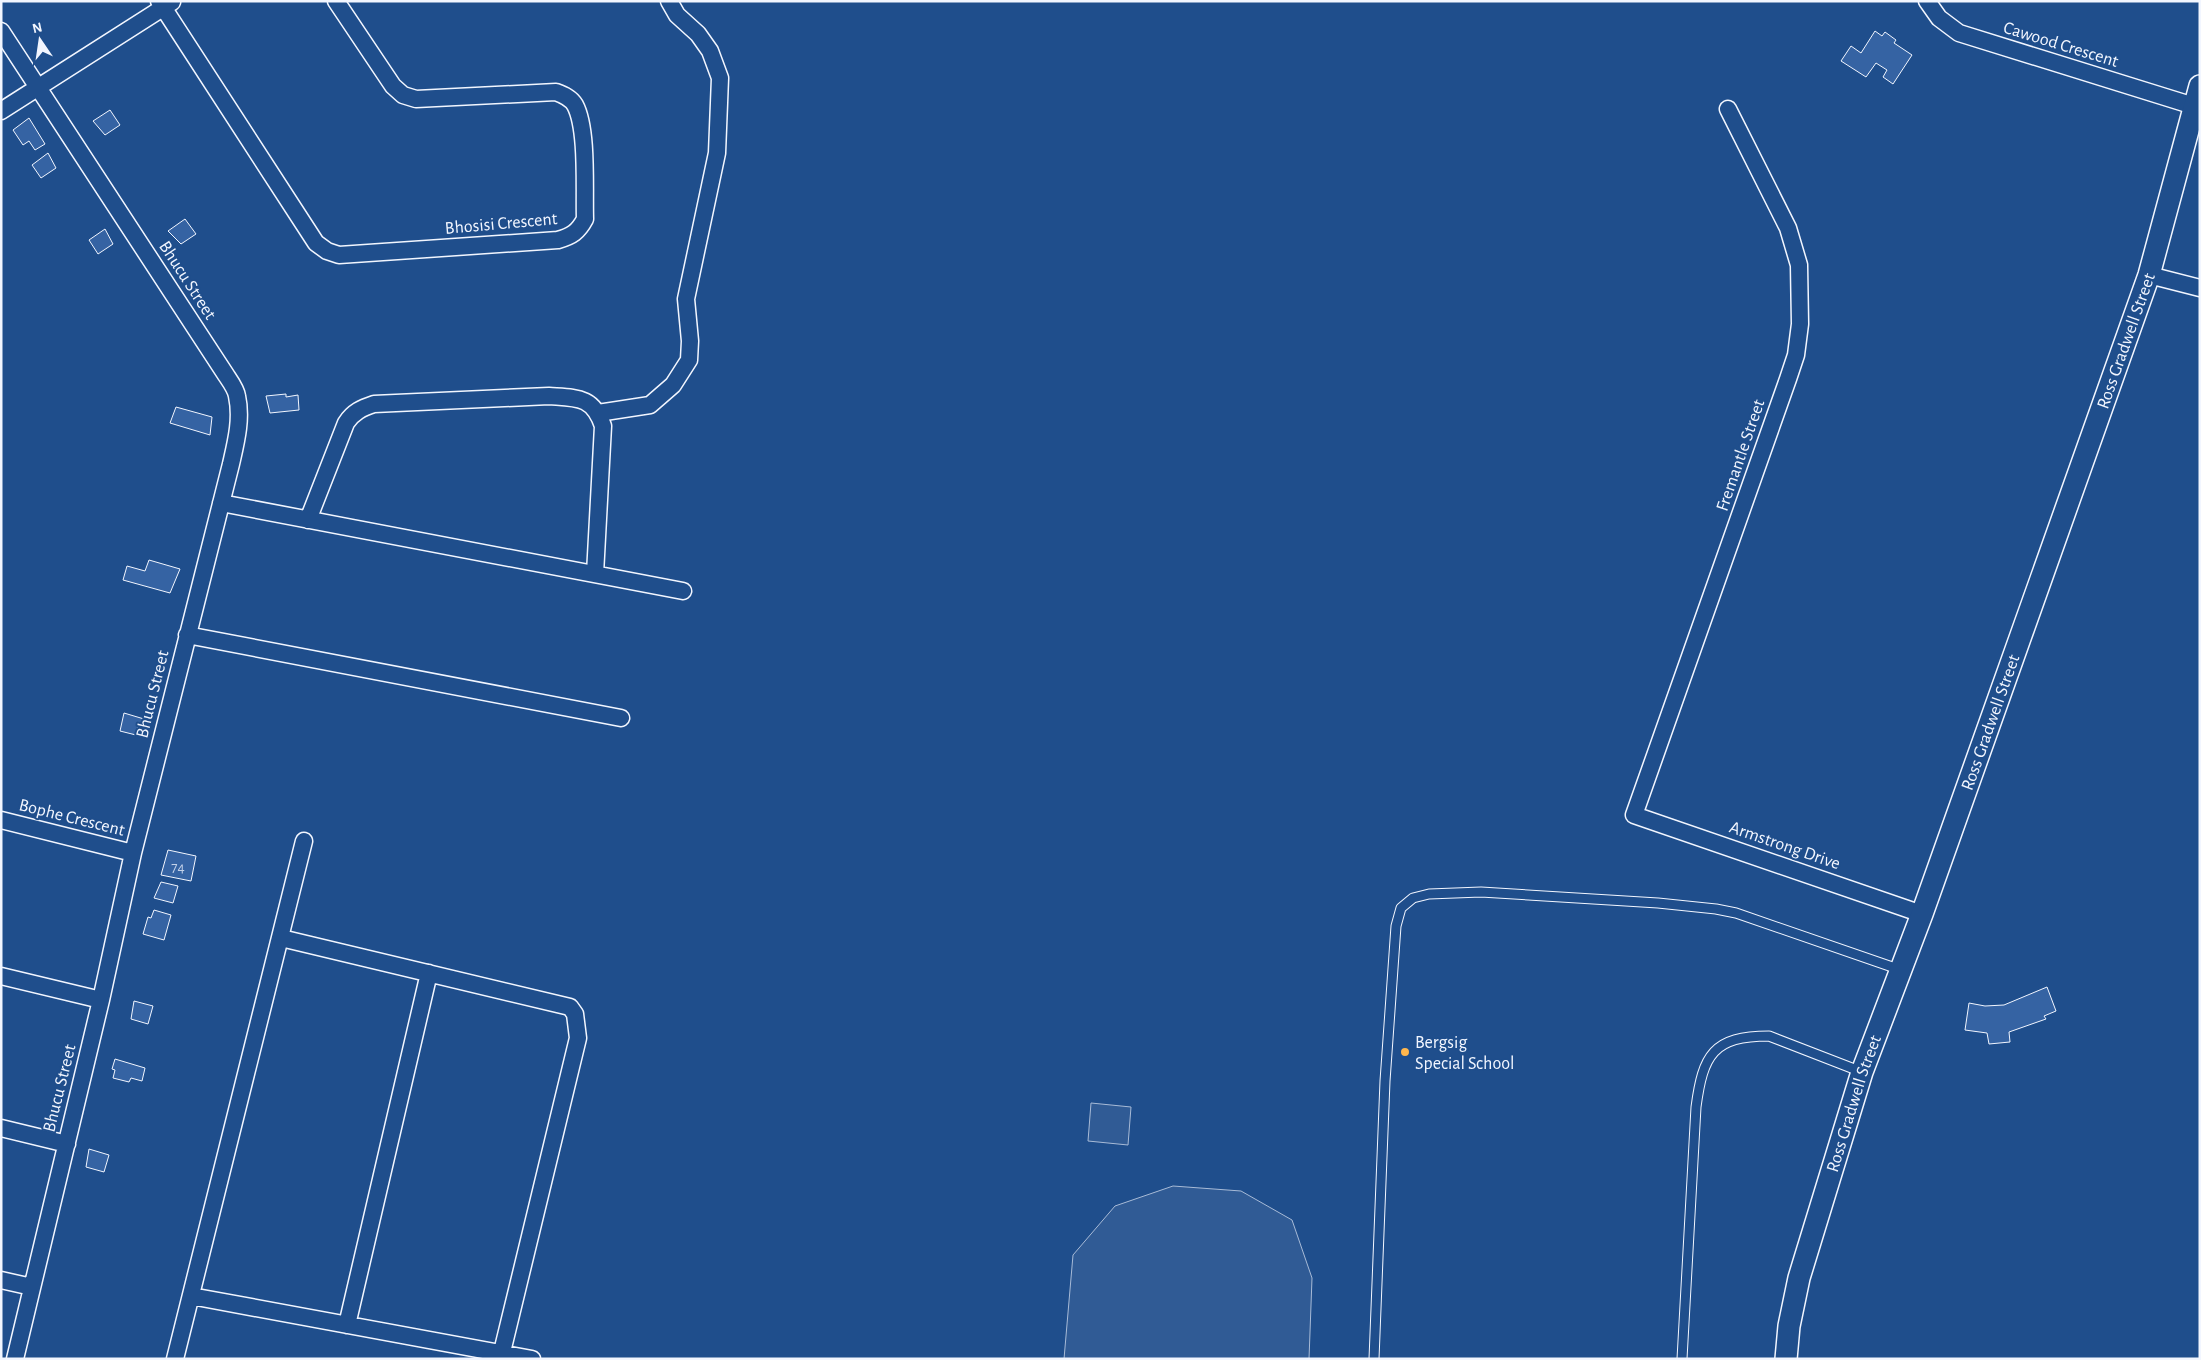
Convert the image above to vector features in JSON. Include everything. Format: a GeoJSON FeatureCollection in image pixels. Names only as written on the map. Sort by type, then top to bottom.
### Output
{"type":"FeatureCollection","features":[{"type":"Feature","properties":{"kind":"street","name":"Bhosisi Crescent"},"geometry":{"type":"LineString","coordinates":[[165,3],[316,243],[327,252],[340,255],[558,240],[572,236],[580,230],[586,220],[582,122],[574,103],[567,96],[556,92],[416,99],[403,95],[393,86],[336,1]]}},
{"type":"Feature","properties":{"kind":"street"},"geometry":{"type":"LineString","coordinates":[[598,413],[650,405],[673,385],[689,360],[690,342],[686,299],[718,153],[720,78],[710,52],[698,34],[677,15],[669,1]]}},
{"type":"Feature","properties":{"kind":"street","name":"Cawood Crescent"},"geometry":{"type":"LineString","coordinates":[[1927,1],[1939,18],[1959,33],[2194,106]]}},
{"type":"Feature","properties":{"kind":"street"},"geometry":{"type":"LineString","coordinates":[[1,111],[165,3]]}},
{"type":"Feature","properties":{"kind":"street","name":"Bhucu Street"},"geometry":{"type":"LineString","coordinates":[[1,31],[226,375],[237,394],[238,435],[133,853],[101,1000],[15,1359]]}},
{"type":"Feature","properties":{"kind":"street","name":"Ross Gradwell Street"},"geometry":{"type":"LineString","coordinates":[[1786,1359],[1789,1326],[1799,1278],[1862,1072],[1922,914],[2149,275],[2200,86]]}},
{"type":"Feature","properties":{"kind":"street","name":"Fremantle Street"},"geometry":{"type":"LineString","coordinates":[[1634,815],[1796,355],[1800,324],[1799,265],[1788,228],[1728,109]]}},
{"type":"Feature","properties":{"kind":"street"},"geometry":{"type":"LineString","coordinates":[[2149,275],[2200,288]]}},
{"type":"Feature","properties":{"kind":"street"},"geometry":{"type":"LineString","coordinates":[[308,520],[346,423],[351,415],[362,409],[374,404],[549,396],[574,398],[591,403],[598,413],[603,426],[596,574]]}},
{"type":"Feature","properties":{"kind":"street"},"geometry":{"type":"LineString","coordinates":[[221,503],[683,591]]}},
{"type":"Feature","properties":{"kind":"street"},"geometry":{"type":"LineString","coordinates":[[187,634],[620,718]]}},
{"type":"Feature","properties":{"kind":"street","name":"Armstrong Drive"},"geometry":{"type":"LineString","coordinates":[[1634,815],[1922,914]]}},
{"type":"Feature","properties":{"kind":"street","name":"Bophe Crescent"},"geometry":{"type":"LineString","coordinates":[[1,820],[133,853]]}},
{"type":"Feature","properties":{"kind":"street"},"geometry":{"type":"LineString","coordinates":[[175,1359],[304,841]]}},
{"type":"Feature","properties":{"kind":"street"},"geometry":{"type":"LineString","coordinates":[[280,938],[570,1007],[575,1014],[578,1038],[502,1352]]}},
{"type":"Feature","properties":{"kind":"street"},"geometry":{"type":"LineString","coordinates":[[347,1326],[429,973]]}},
{"type":"Feature","properties":{"kind":"street"},"geometry":{"type":"LineString","coordinates":[[1,976],[101,1000]]}},
{"type":"Feature","properties":{"kind":"street"},"geometry":{"type":"LineString","coordinates":[[1,1128],[66,1144]]}},
{"type":"Feature","properties":{"kind":"street"},"geometry":{"type":"LineString","coordinates":[[1,1280],[32,1287]]}},
{"type":"Feature","properties":{"kind":"street"},"geometry":{"type":"LineString","coordinates":[[191,1296],[532,1359]]}},
{"type":"Feature","properties":{"kind":"lane"},"geometry":{"type":"LineString","coordinates":[[1374,1359],[1385,1081],[1396,926],[1401,908],[1413,898],[1429,894],[1481,892],[1716,909],[1760,921],[1901,970]]}},
{"type":"Feature","properties":{"kind":"lane"},"geometry":{"type":"LineString","coordinates":[[1682,1359],[1696,1107],[1700,1080],[1714,1050],[1723,1044],[1745,1037],[1769,1036],[1862,1072]]}},
{"type":"Feature","properties":{"kind":"shaded area"},"geometry":{"type":"Polygon","coordinates":[[[1091,1103],[1131,1107],[1128,1145],[1088,1141],[1091,1103]]]}},
{"type":"Feature","properties":{"kind":"shaded area"},"geometry":{"type":"Polygon","coordinates":[[[1173,1186],[1241,1191],[1292,1220],[1312,1278],[1309,1359],[1064,1359],[1073,1255],[1115,1206],[1173,1186]]]}},
{"type":"Feature","properties":{"kind":"building"},"geometry":{"type":"Polygon","coordinates":[[[1875,31],[1882,36],[1885,32],[1896,40],[1894,43],[1912,55],[1893,84],[1883,77],[1887,70],[1876,63],[1866,77],[1841,61],[1851,46],[1861,53],[1875,31]]]}},
{"type":"Feature","properties":{"kind":"building"},"geometry":{"type":"Polygon","coordinates":[[[110,110],[120,125],[105,135],[93,121],[110,110]]]}},
{"type":"Feature","properties":{"kind":"building"},"geometry":{"type":"Polygon","coordinates":[[[29,118],[45,144],[35,150],[29,141],[23,145],[13,130],[29,118]]]}},
{"type":"Feature","properties":{"kind":"building"},"geometry":{"type":"Polygon","coordinates":[[[48,153],[56,168],[41,178],[32,165],[48,153]]]}},
{"type":"Feature","properties":{"kind":"building"},"geometry":{"type":"Polygon","coordinates":[[[185,219],[196,234],[181,244],[168,231],[185,219]]]}},
{"type":"Feature","properties":{"kind":"building"},"geometry":{"type":"Polygon","coordinates":[[[105,229],[113,244],[98,254],[89,240],[105,229]]]}},
{"type":"Feature","properties":{"kind":"building"},"geometry":{"type":"Polygon","coordinates":[[[286,394],[286,397],[298,395],[299,410],[270,413],[266,396],[286,394]]]}},
{"type":"Feature","properties":{"kind":"building"},"geometry":{"type":"Polygon","coordinates":[[[176,407],[212,417],[210,435],[170,423],[176,407]]]}},
{"type":"Feature","properties":{"kind":"building"},"geometry":{"type":"Polygon","coordinates":[[[149,560],[180,569],[170,593],[123,580],[127,566],[145,571],[149,560]]]}},
{"type":"Feature","properties":{"kind":"building"},"geometry":{"type":"Polygon","coordinates":[[[124,713],[144,719],[142,728],[138,727],[136,735],[120,731],[124,713]]]}},
{"type":"Feature","properties":{"kind":"building"},"geometry":{"type":"Polygon","coordinates":[[[168,850],[196,856],[191,881],[161,875],[168,850]]]}},
{"type":"Feature","properties":{"kind":"building"},"geometry":{"type":"Polygon","coordinates":[[[161,882],[178,886],[173,903],[154,898],[161,882]]]}},
{"type":"Feature","properties":{"kind":"building"},"geometry":{"type":"Polygon","coordinates":[[[154,910],[171,915],[164,940],[143,934],[148,917],[151,918],[154,910]]]}},
{"type":"Feature","properties":{"kind":"building"},"geometry":{"type":"Polygon","coordinates":[[[2047,987],[2056,1011],[2044,1016],[2046,1019],[2009,1032],[2010,1042],[1989,1044],[1987,1033],[1965,1030],[1969,1003],[1985,1006],[2004,1005],[2047,987]]]}},
{"type":"Feature","properties":{"kind":"building"},"geometry":{"type":"Polygon","coordinates":[[[134,1001],[153,1006],[148,1024],[131,1019],[134,1001]]]}},
{"type":"Feature","properties":{"kind":"building"},"geometry":{"type":"Polygon","coordinates":[[[115,1059],[145,1068],[142,1081],[131,1078],[129,1082],[113,1078],[115,1070],[112,1069],[115,1059]]]}},
{"type":"Feature","properties":{"kind":"building"},"geometry":{"type":"Polygon","coordinates":[[[89,1149],[109,1155],[104,1172],[86,1167],[89,1149]]]}},
{"type":"Feature","properties":{"kind":"place","name":"Bergsig Special School"},"geometry":{"type":"Point","coordinates":[1405,1052]}}]}
